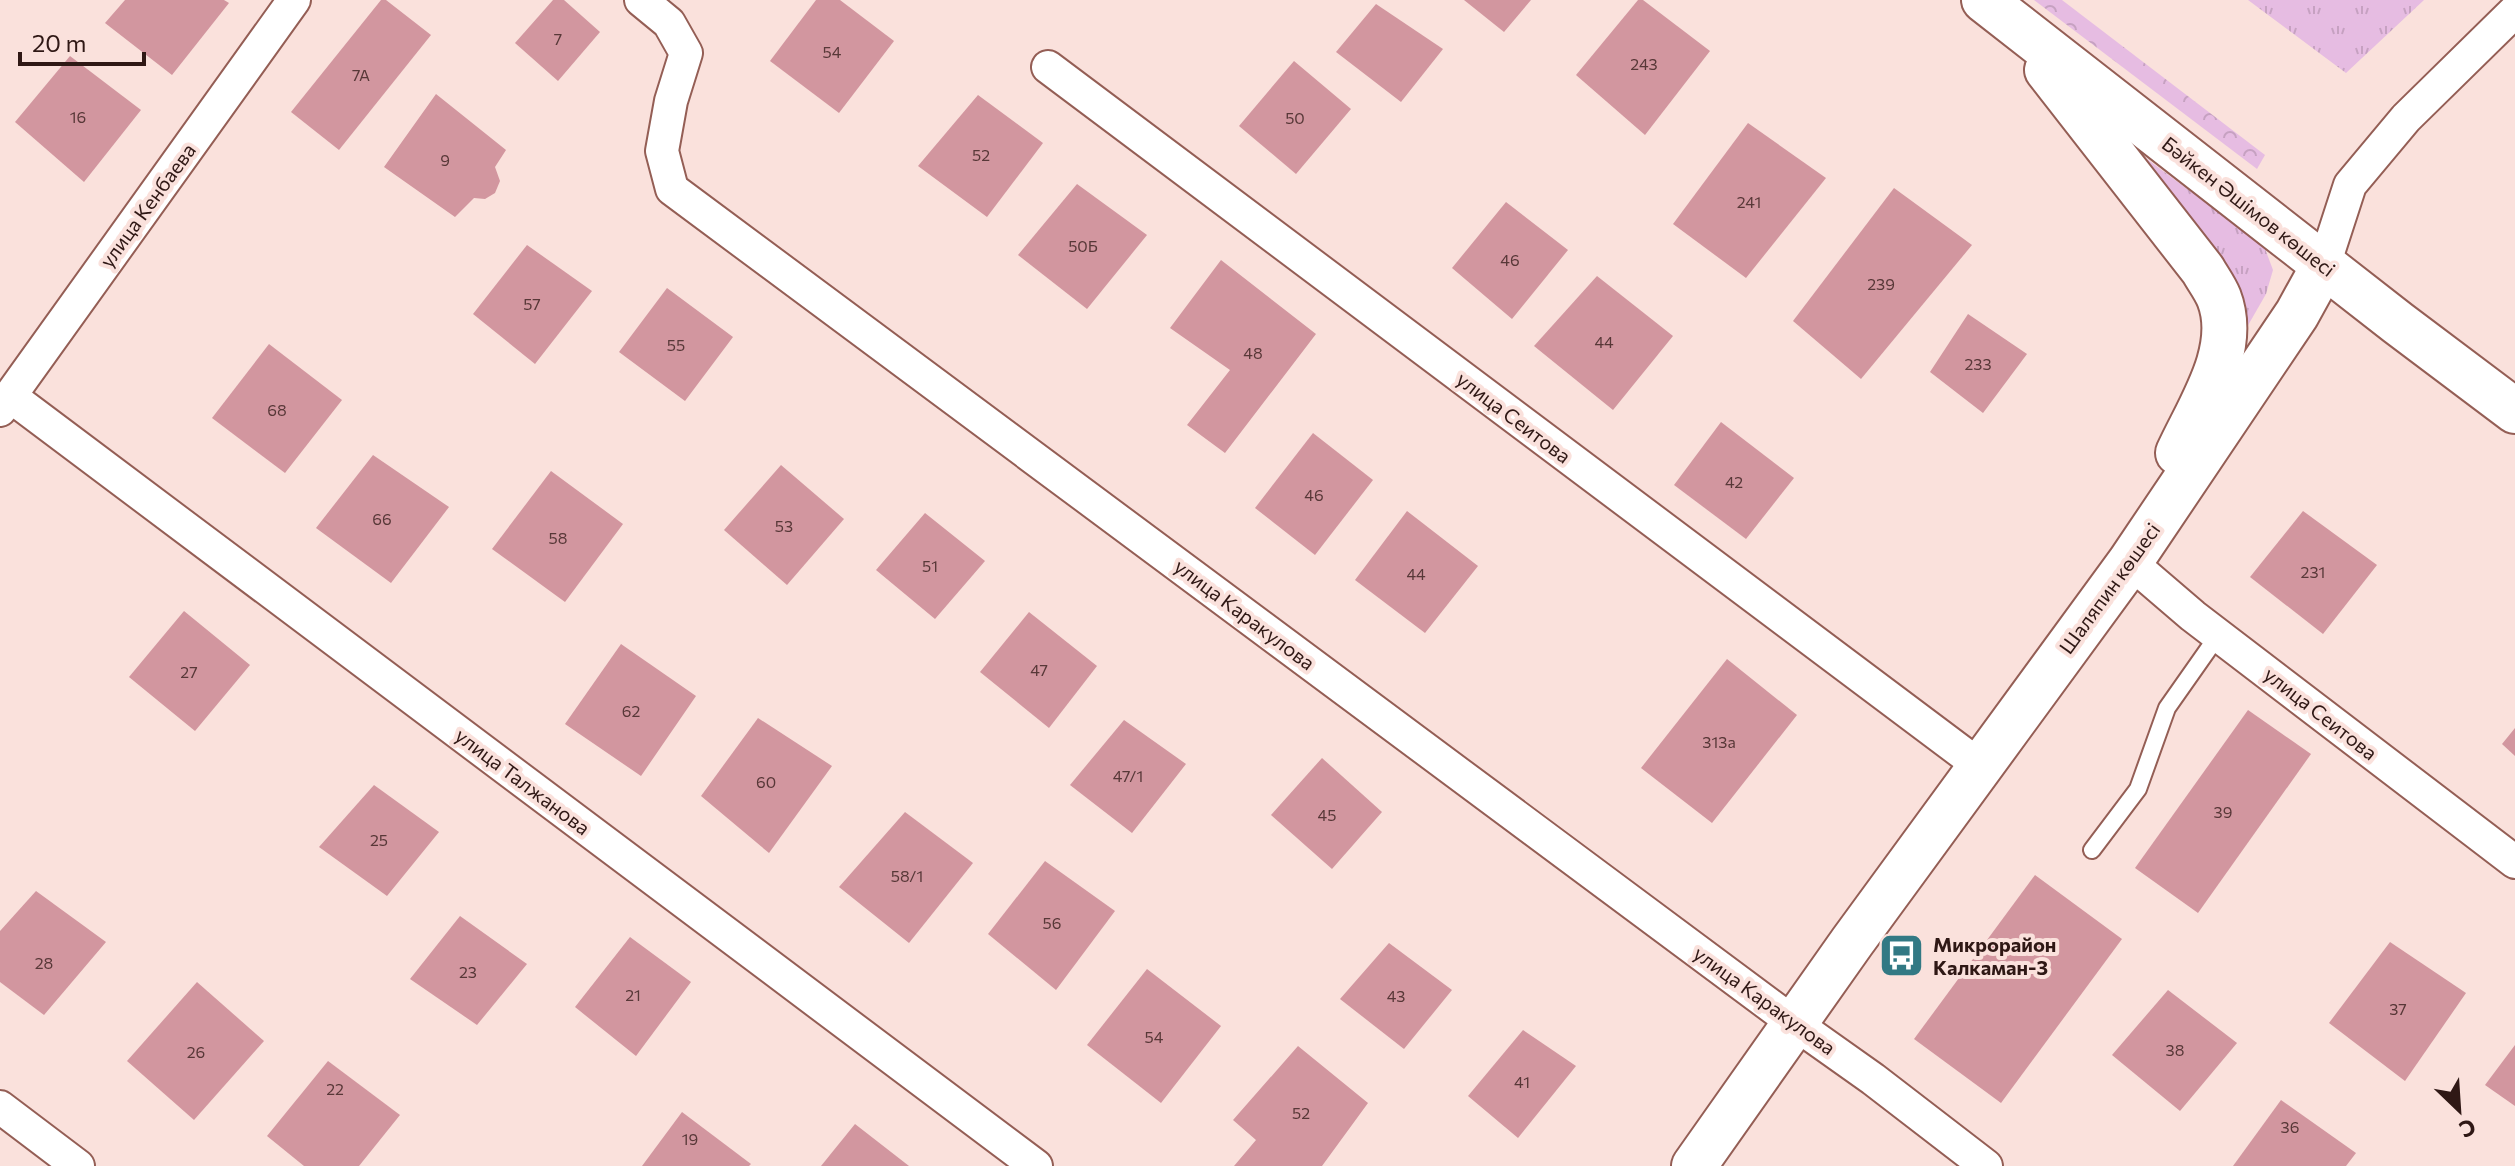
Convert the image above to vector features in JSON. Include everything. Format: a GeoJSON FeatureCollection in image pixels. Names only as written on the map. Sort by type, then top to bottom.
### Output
{"type":"FeatureCollection","features":[{"type":"Feature","properties":{"kind":"main road","name":"Бәйкен Әшімов көшесі"},"geometry":{"type":"LineString","coordinates":[[1996,9],[2515,411]]}},
{"type":"Feature","properties":{"kind":"main road"},"geometry":{"type":"LineString","coordinates":[[1996,9],[2203,270],[2219,298],[2224,324],[2222,355],[2130,562]]}},
{"type":"Feature","properties":{"kind":"main road","name":"Шаляпин көшесі"},"geometry":{"type":"LineString","coordinates":[[1694,1166],[1794,1023],[2130,562],[2297,314],[2324,265]]}},
{"type":"Feature","properties":{"kind":"street","name":"улица Кенбаева"},"geometry":{"type":"LineString","coordinates":[[5,403],[294,0]]}},
{"type":"Feature","properties":{"kind":"street","name":"улица Каракулова"},"geometry":{"type":"LineString","coordinates":[[641,0],[669,23],[686,53],[671,101],[662,151],[672,189],[1986,1166]]}},
{"type":"Feature","properties":{"kind":"street","name":"Шаляпин көшесі"},"geometry":{"type":"LineString","coordinates":[[2324,265],[2350,185],[2406,118],[2515,11]]}},
{"type":"Feature","properties":{"kind":"street"},"geometry":{"type":"LineString","coordinates":[[2482,43],[2515,41]]}},
{"type":"Feature","properties":{"kind":"street","name":"улица Сеитова"},"geometry":{"type":"LineString","coordinates":[[1048,67],[1980,766]]}},
{"type":"Feature","properties":{"kind":"street","name":"улица Талжанова"},"geometry":{"type":"LineString","coordinates":[[5,403],[1036,1166]]}},
{"type":"Feature","properties":{"kind":"street","name":"улица Сеитова"},"geometry":{"type":"LineString","coordinates":[[2130,562],[2515,862]]}},
{"type":"Feature","properties":{"kind":"street"},"geometry":{"type":"LineString","coordinates":[[0,1107],[78,1166]]}},
{"type":"Feature","properties":{"kind":"lane"},"geometry":{"type":"LineString","coordinates":[[2092,850],[2138,789],[2167,708],[2219,634]]}},
{"type":"Feature","properties":{"kind":"green space"},"geometry":{"type":"Polygon","coordinates":[[[2034,0],[2062,0],[2265,155],[2257,169],[2034,0]]]}},
{"type":"Feature","properties":{"kind":"green space"},"geometry":{"type":"Polygon","coordinates":[[[2248,0],[2424,0],[2346,73],[2248,0]]]}},
{"type":"Feature","properties":{"kind":"green space"},"geometry":{"type":"Polygon","coordinates":[[[2116,136],[2264,246],[2273,270],[2266,294],[2235,348],[2116,136]]]}},
{"type":"Feature","properties":{"kind":"building"},"geometry":{"type":"Polygon","coordinates":[[[125,0],[224,0],[229,3],[172,75],[105,23],[125,0]]]}},
{"type":"Feature","properties":{"kind":"building"},"geometry":{"type":"Polygon","coordinates":[[[381,0],[386,0],[431,35],[339,150],[291,112],[381,0]]]}},
{"type":"Feature","properties":{"kind":"building"},"geometry":{"type":"Polygon","coordinates":[[[553,0],[564,0],[600,32],[558,81],[515,43],[553,0]]]}},
{"type":"Feature","properties":{"kind":"building"},"geometry":{"type":"Polygon","coordinates":[[[816,0],[840,0],[894,41],[839,113],[770,61],[816,0]]]}},
{"type":"Feature","properties":{"kind":"building"},"geometry":{"type":"Polygon","coordinates":[[[1464,0],[1531,0],[1504,32],[1464,0]]]}},
{"type":"Feature","properties":{"kind":"building"},"geometry":{"type":"Polygon","coordinates":[[[1638,0],[1643,0],[1710,51],[1645,135],[1576,75],[1638,0]]]}},
{"type":"Feature","properties":{"kind":"building"},"geometry":{"type":"Polygon","coordinates":[[[1376,4],[1443,49],[1401,102],[1336,52],[1376,4]]]}},
{"type":"Feature","properties":{"kind":"building"},"geometry":{"type":"Polygon","coordinates":[[[70,56],[141,110],[84,182],[15,122],[70,56]]]}},
{"type":"Feature","properties":{"kind":"building"},"geometry":{"type":"Polygon","coordinates":[[[1294,61],[1351,109],[1296,174],[1239,126],[1294,61]]]}},
{"type":"Feature","properties":{"kind":"building"},"geometry":{"type":"Polygon","coordinates":[[[436,94],[506,150],[495,167],[500,181],[495,193],[485,199],[474,198],[455,217],[384,167],[436,94]]]}},
{"type":"Feature","properties":{"kind":"building"},"geometry":{"type":"Polygon","coordinates":[[[978,95],[1043,143],[987,217],[918,166],[978,95]]]}},
{"type":"Feature","properties":{"kind":"building"},"geometry":{"type":"Polygon","coordinates":[[[1748,123],[1826,178],[1746,278],[1673,224],[1748,123]]]}},
{"type":"Feature","properties":{"kind":"building"},"geometry":{"type":"Polygon","coordinates":[[[1077,184],[1147,235],[1087,309],[1018,255],[1077,184]]]}},
{"type":"Feature","properties":{"kind":"building"},"geometry":{"type":"Polygon","coordinates":[[[1894,188],[1972,245],[1861,379],[1793,321],[1894,188]]]}},
{"type":"Feature","properties":{"kind":"building"},"geometry":{"type":"Polygon","coordinates":[[[1506,202],[1568,250],[1512,319],[1452,268],[1506,202]]]}},
{"type":"Feature","properties":{"kind":"building"},"geometry":{"type":"Polygon","coordinates":[[[527,245],[592,291],[535,364],[473,314],[527,245]]]}},
{"type":"Feature","properties":{"kind":"building"},"geometry":{"type":"Polygon","coordinates":[[[1221,260],[1316,334],[1225,453],[1187,425],[1230,370],[1170,328],[1221,260]]]}},
{"type":"Feature","properties":{"kind":"building"},"geometry":{"type":"Polygon","coordinates":[[[1597,276],[1673,336],[1613,410],[1534,346],[1597,276]]]}},
{"type":"Feature","properties":{"kind":"building"},"geometry":{"type":"Polygon","coordinates":[[[667,288],[733,337],[685,401],[619,352],[667,288]]]}},
{"type":"Feature","properties":{"kind":"building"},"geometry":{"type":"Polygon","coordinates":[[[1968,314],[2027,354],[1983,413],[1930,372],[1968,314]]]}},
{"type":"Feature","properties":{"kind":"building"},"geometry":{"type":"Polygon","coordinates":[[[269,344],[342,400],[285,473],[212,418],[269,344]]]}},
{"type":"Feature","properties":{"kind":"building"},"geometry":{"type":"Polygon","coordinates":[[[1721,422],[1794,478],[1746,539],[1674,485],[1721,422]]]}},
{"type":"Feature","properties":{"kind":"building"},"geometry":{"type":"Polygon","coordinates":[[[1313,433],[1373,480],[1315,555],[1255,508],[1313,433]]]}},
{"type":"Feature","properties":{"kind":"building"},"geometry":{"type":"Polygon","coordinates":[[[373,455],[449,507],[391,583],[316,528],[373,455]]]}},
{"type":"Feature","properties":{"kind":"building"},"geometry":{"type":"Polygon","coordinates":[[[781,465],[844,519],[787,585],[724,530],[781,465]]]}},
{"type":"Feature","properties":{"kind":"building"},"geometry":{"type":"Polygon","coordinates":[[[551,471],[623,524],[565,602],[492,549],[551,471]]]}},
{"type":"Feature","properties":{"kind":"building"},"geometry":{"type":"Polygon","coordinates":[[[1407,511],[1478,566],[1425,633],[1355,580],[1407,511]]]}},
{"type":"Feature","properties":{"kind":"building"},"geometry":{"type":"Polygon","coordinates":[[[2303,511],[2377,565],[2323,634],[2250,577],[2303,511]]]}},
{"type":"Feature","properties":{"kind":"building"},"geometry":{"type":"Polygon","coordinates":[[[925,513],[985,561],[935,619],[876,570],[925,513]]]}},
{"type":"Feature","properties":{"kind":"building"},"geometry":{"type":"Polygon","coordinates":[[[184,611],[250,665],[195,731],[129,677],[184,611]]]}},
{"type":"Feature","properties":{"kind":"building"},"geometry":{"type":"Polygon","coordinates":[[[1029,612],[1097,666],[1049,728],[980,672],[1029,612]]]}},
{"type":"Feature","properties":{"kind":"building"},"geometry":{"type":"Polygon","coordinates":[[[621,644],[696,696],[641,776],[565,724],[621,644]]]}},
{"type":"Feature","properties":{"kind":"building"},"geometry":{"type":"Polygon","coordinates":[[[1727,659],[1797,715],[1712,823],[1641,768],[1727,659]]]}},
{"type":"Feature","properties":{"kind":"building"},"geometry":{"type":"Polygon","coordinates":[[[2248,710],[2311,754],[2198,913],[2135,868],[2248,710]]]}},
{"type":"Feature","properties":{"kind":"building"},"geometry":{"type":"Polygon","coordinates":[[[758,718],[832,766],[769,853],[701,796],[758,718]]]}},
{"type":"Feature","properties":{"kind":"building"},"geometry":{"type":"Polygon","coordinates":[[[1124,720],[1186,764],[1132,833],[1070,785],[1124,720]]]}},
{"type":"Feature","properties":{"kind":"building"},"geometry":{"type":"Polygon","coordinates":[[[2515,728],[2515,756],[2502,744],[2515,728]]]}},
{"type":"Feature","properties":{"kind":"building"},"geometry":{"type":"Polygon","coordinates":[[[1322,758],[1382,812],[1332,869],[1271,815],[1322,758]]]}},
{"type":"Feature","properties":{"kind":"building"},"geometry":{"type":"Polygon","coordinates":[[[374,785],[439,832],[387,896],[319,847],[374,785]]]}},
{"type":"Feature","properties":{"kind":"building"},"geometry":{"type":"Polygon","coordinates":[[[905,812],[973,863],[909,943],[839,887],[905,812]]]}},
{"type":"Feature","properties":{"kind":"building"},"geometry":{"type":"Polygon","coordinates":[[[1045,861],[1115,911],[1056,990],[988,934],[1045,861]]]}},
{"type":"Feature","properties":{"kind":"building"},"geometry":{"type":"Polygon","coordinates":[[[2035,875],[2122,939],[2001,1103],[1914,1039],[2035,875]]]}},
{"type":"Feature","properties":{"kind":"building"},"geometry":{"type":"Polygon","coordinates":[[[36,891],[106,942],[44,1015],[0,982],[0,931],[36,891]]]}},
{"type":"Feature","properties":{"kind":"building"},"geometry":{"type":"Polygon","coordinates":[[[460,916],[527,964],[477,1025],[410,979],[460,916]]]}},
{"type":"Feature","properties":{"kind":"building"},"geometry":{"type":"Polygon","coordinates":[[[630,937],[691,982],[636,1056],[575,1007],[630,937]]]}},
{"type":"Feature","properties":{"kind":"building"},"geometry":{"type":"Polygon","coordinates":[[[2390,942],[2466,993],[2405,1081],[2329,1023],[2390,942]]]}},
{"type":"Feature","properties":{"kind":"building"},"geometry":{"type":"Polygon","coordinates":[[[1389,943],[1452,990],[1404,1049],[1340,999],[1389,943]]]}},
{"type":"Feature","properties":{"kind":"building"},"geometry":{"type":"Polygon","coordinates":[[[1147,969],[1221,1026],[1161,1103],[1087,1045],[1147,969]]]}},
{"type":"Feature","properties":{"kind":"building"},"geometry":{"type":"Polygon","coordinates":[[[197,982],[264,1041],[194,1120],[127,1061],[197,982]]]}},
{"type":"Feature","properties":{"kind":"building"},"geometry":{"type":"Polygon","coordinates":[[[2168,990],[2237,1043],[2180,1111],[2112,1055],[2168,990]]]}},
{"type":"Feature","properties":{"kind":"building"},"geometry":{"type":"Polygon","coordinates":[[[1523,1030],[1576,1066],[1518,1138],[1468,1096],[1523,1030]]]}},
{"type":"Feature","properties":{"kind":"building"},"geometry":{"type":"Polygon","coordinates":[[[2515,1045],[2515,1106],[2485,1085],[2515,1045]]]}},
{"type":"Feature","properties":{"kind":"building"},"geometry":{"type":"Polygon","coordinates":[[[1298,1046],[1368,1103],[1322,1166],[1234,1166],[1256,1140],[1233,1120],[1298,1046]]]}},
{"type":"Feature","properties":{"kind":"building"},"geometry":{"type":"Polygon","coordinates":[[[328,1061],[400,1115],[359,1166],[304,1166],[267,1136],[328,1061]]]}},
{"type":"Feature","properties":{"kind":"building"},"geometry":{"type":"Polygon","coordinates":[[[2281,1100],[2356,1153],[2346,1166],[2233,1166],[2281,1100]]]}},
{"type":"Feature","properties":{"kind":"building"},"geometry":{"type":"Polygon","coordinates":[[[682,1112],[751,1164],[642,1166],[682,1112]]]}},
{"type":"Feature","properties":{"kind":"building"},"geometry":{"type":"Polygon","coordinates":[[[855,1124],[909,1166],[821,1166],[855,1124]]]}},
{"type":"Feature","properties":{"kind":"place","name":"Микрорайон Калкаман-3"},"geometry":{"type":"Point","coordinates":[1902,956]}}]}
